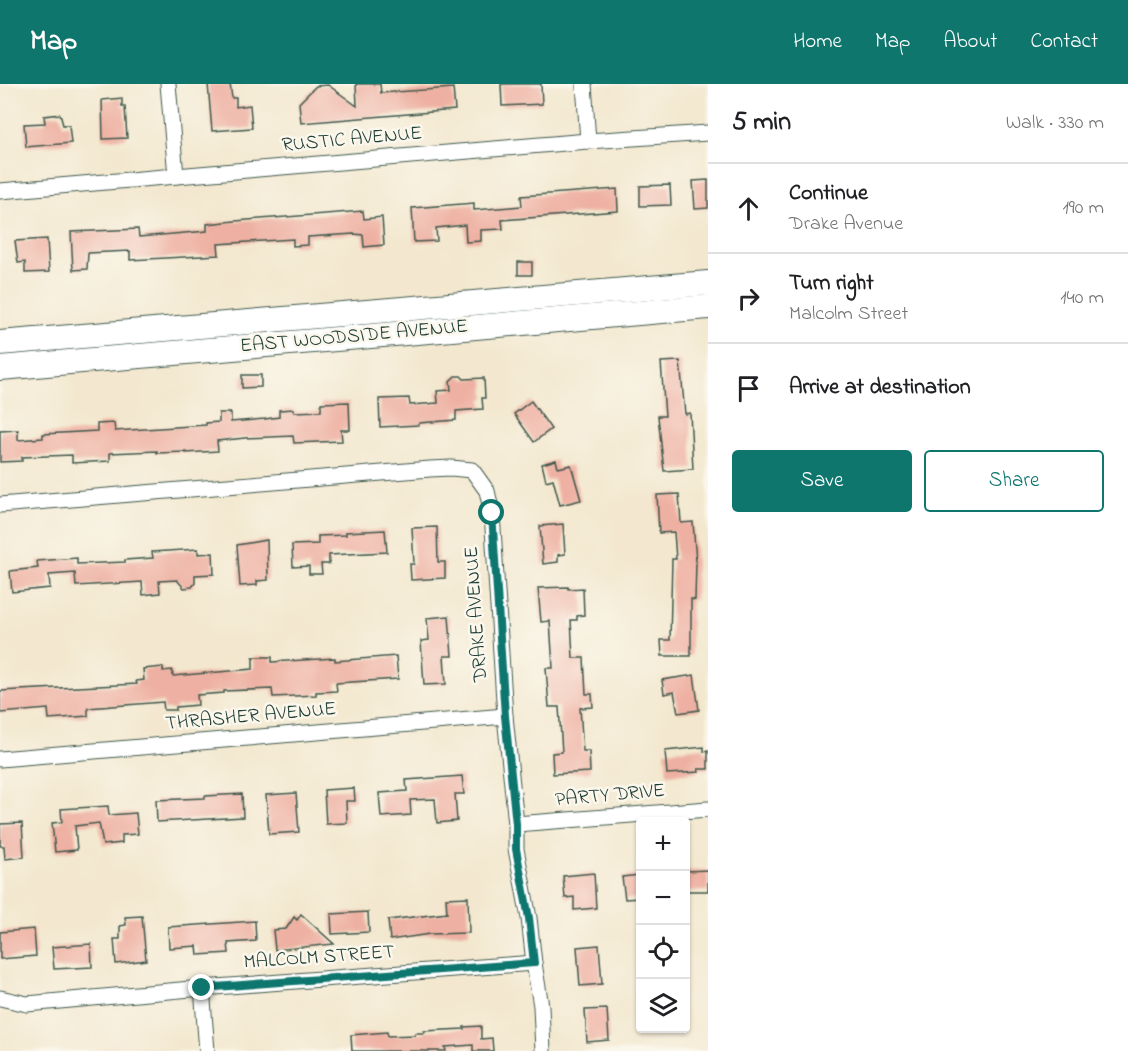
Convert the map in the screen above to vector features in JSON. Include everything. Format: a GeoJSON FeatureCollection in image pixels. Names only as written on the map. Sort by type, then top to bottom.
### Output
{"type":"FeatureCollection","features":[{"type":"Feature","properties":{"kind":"main road","name":"EAST WOODSIDE AVENUE"},"geometry":{"type":"LineString","coordinates":[[0,343],[708,283]]}},
{"type":"Feature","properties":{"kind":"main road","name":"EAST WOODSIDE AVENUE"},"geometry":{"type":"LineString","coordinates":[[0,368],[708,307]]}},
{"type":"Feature","properties":{"kind":"street"},"geometry":{"type":"LineString","coordinates":[[168,84],[176,176]]}},
{"type":"Feature","properties":{"kind":"street"},"geometry":{"type":"LineString","coordinates":[[584,84],[588,141]]}},
{"type":"Feature","properties":{"kind":"street","name":"RUSTIC AVENUE"},"geometry":{"type":"LineString","coordinates":[[0,191],[588,141],[708,133]]}},
{"type":"Feature","properties":{"kind":"street","name":"DRAKE AVENUE"},"geometry":{"type":"LineString","coordinates":[[0,506],[430,469],[472,470],[487,491],[492,513],[516,849],[529,918],[541,1006],[543,1051]]}},
{"type":"Feature","properties":{"kind":"street","name":"THRASHER AVENUE"},"geometry":{"type":"LineString","coordinates":[[0,759],[505,716]]}},
{"type":"Feature","properties":{"kind":"street","name":"PARTY DRIVE"},"geometry":{"type":"LineString","coordinates":[[516,824],[708,809]]}},
{"type":"Feature","properties":{"kind":"street","name":"MALCOLM STREET"},"geometry":{"type":"LineString","coordinates":[[0,998],[27,1004],[202,988],[534,963]]}},
{"type":"Feature","properties":{"kind":"street"},"geometry":{"type":"LineString","coordinates":[[202,988],[207,1051]]}},
{"type":"Feature","properties":{"kind":"building"},"geometry":{"type":"Polygon","coordinates":[[[208,84],[230,84],[232,98],[236,98],[236,107],[250,105],[252,128],[212,131],[208,84]]]}},
{"type":"Feature","properties":{"kind":"building"},"geometry":{"type":"Polygon","coordinates":[[[356,84],[380,84],[381,93],[453,88],[455,110],[301,123],[299,103],[316,86],[328,85],[357,106],[356,84]]]}},
{"type":"Feature","properties":{"kind":"building"},"geometry":{"type":"Polygon","coordinates":[[[501,84],[541,84],[542,104],[502,106],[501,84]]]}},
{"type":"Feature","properties":{"kind":"building"},"geometry":{"type":"Polygon","coordinates":[[[122,98],[122,106],[125,106],[127,138],[103,139],[102,100],[122,98]]]}},
{"type":"Feature","properties":{"kind":"building"},"geometry":{"type":"Polygon","coordinates":[[[60,114],[63,125],[69,125],[71,143],[26,147],[24,124],[45,123],[44,116],[60,114]]]}},
{"type":"Feature","properties":{"kind":"building"},"geometry":{"type":"Polygon","coordinates":[[[708,180],[708,208],[695,209],[693,181],[708,180]]]}},
{"type":"Feature","properties":{"kind":"building"},"geometry":{"type":"Polygon","coordinates":[[[670,185],[671,205],[640,206],[640,186],[670,185]]]}},
{"type":"Feature","properties":{"kind":"building"},"geometry":{"type":"Polygon","coordinates":[[[617,189],[618,211],[502,220],[503,229],[481,230],[481,241],[466,242],[465,225],[436,228],[437,241],[414,242],[412,208],[474,203],[474,210],[522,206],[521,196],[617,189]]]}},
{"type":"Feature","properties":{"kind":"building"},"geometry":{"type":"Polygon","coordinates":[[[363,211],[364,219],[382,217],[384,245],[364,247],[363,235],[354,234],[308,237],[308,245],[293,246],[293,239],[218,244],[219,255],[130,260],[130,251],[88,253],[87,269],[73,270],[71,232],[138,229],[139,237],[207,231],[207,224],[363,211]]]}},
{"type":"Feature","properties":{"kind":"building"},"geometry":{"type":"Polygon","coordinates":[[[47,239],[49,272],[25,273],[25,262],[18,263],[15,241],[47,239]]]}},
{"type":"Feature","properties":{"kind":"building"},"geometry":{"type":"Polygon","coordinates":[[[518,262],[532,262],[532,275],[518,275],[518,262]]]}},
{"type":"Feature","properties":{"kind":"building"},"geometry":{"type":"Polygon","coordinates":[[[680,361],[685,414],[690,413],[693,469],[664,471],[658,416],[665,416],[661,362],[680,361]]]}},
{"type":"Feature","properties":{"kind":"building"},"geometry":{"type":"Polygon","coordinates":[[[242,375],[261,375],[261,387],[242,388],[242,375]]]}},
{"type":"Feature","properties":{"kind":"building"},"geometry":{"type":"Polygon","coordinates":[[[455,376],[461,376],[464,379],[484,378],[483,409],[456,411],[456,420],[380,427],[379,399],[409,398],[410,405],[438,403],[437,391],[451,390],[450,381],[455,376]]]}},
{"type":"Feature","properties":{"kind":"building"},"geometry":{"type":"Polygon","coordinates":[[[531,401],[551,429],[534,442],[514,414],[531,401]]]}},
{"type":"Feature","properties":{"kind":"building"},"geometry":{"type":"Polygon","coordinates":[[[349,402],[350,430],[341,430],[342,441],[294,443],[293,436],[245,438],[217,441],[218,451],[110,453],[110,461],[72,463],[72,455],[22,457],[22,461],[0,462],[0,431],[18,430],[18,440],[43,438],[43,434],[97,431],[97,424],[114,423],[115,431],[206,425],[206,423],[219,422],[219,413],[231,413],[231,422],[279,417],[279,410],[321,411],[321,403],[349,402]]]}},
{"type":"Feature","properties":{"kind":"building"},"geometry":{"type":"Polygon","coordinates":[[[556,460],[558,468],[571,465],[581,500],[560,505],[553,479],[546,481],[542,464],[556,460]]]}},
{"type":"Feature","properties":{"kind":"building"},"geometry":{"type":"Polygon","coordinates":[[[679,494],[681,523],[693,522],[696,562],[695,600],[691,599],[691,656],[662,656],[661,640],[670,640],[672,559],[676,559],[674,532],[659,533],[657,495],[679,494]]]}},
{"type":"Feature","properties":{"kind":"building"},"geometry":{"type":"Polygon","coordinates":[[[563,524],[565,554],[558,555],[558,562],[543,564],[540,526],[563,524]]]}},
{"type":"Feature","properties":{"kind":"building"},"geometry":{"type":"Polygon","coordinates":[[[437,527],[438,562],[445,562],[445,578],[411,580],[410,564],[414,564],[412,528],[437,527]]]}},
{"type":"Feature","properties":{"kind":"building"},"geometry":{"type":"Polygon","coordinates":[[[385,530],[387,552],[329,555],[329,564],[321,564],[322,574],[309,574],[309,566],[293,567],[292,545],[318,544],[318,536],[385,530]]]}},
{"type":"Feature","properties":{"kind":"building"},"geometry":{"type":"Polygon","coordinates":[[[267,540],[268,580],[257,581],[257,585],[240,586],[237,545],[267,540]]]}},
{"type":"Feature","properties":{"kind":"building"},"geometry":{"type":"Polygon","coordinates":[[[198,549],[198,554],[213,553],[214,574],[195,575],[195,583],[192,587],[184,588],[177,580],[159,581],[160,593],[143,595],[142,582],[76,586],[75,573],[49,575],[50,588],[12,592],[10,571],[38,568],[37,561],[77,558],[77,564],[125,562],[125,560],[153,558],[152,552],[198,549]]]}},
{"type":"Feature","properties":{"kind":"building"},"geometry":{"type":"Polygon","coordinates":[[[568,587],[568,589],[583,588],[584,615],[577,616],[577,620],[571,620],[573,658],[584,658],[586,694],[592,694],[593,707],[580,708],[583,751],[589,751],[590,772],[553,774],[552,753],[562,752],[559,707],[549,707],[546,668],[553,668],[550,621],[541,622],[538,588],[568,587]]]}},
{"type":"Feature","properties":{"kind":"building"},"geometry":{"type":"Polygon","coordinates":[[[449,616],[452,656],[444,656],[446,684],[424,685],[421,641],[429,640],[427,618],[449,616]]]}},
{"type":"Feature","properties":{"kind":"building"},"geometry":{"type":"Polygon","coordinates":[[[396,656],[398,679],[336,683],[337,691],[316,692],[316,695],[273,697],[272,689],[224,691],[224,693],[197,695],[198,705],[176,707],[176,710],[164,710],[163,702],[88,708],[88,716],[49,719],[48,709],[0,713],[0,691],[137,684],[136,681],[144,680],[143,669],[163,667],[163,671],[172,670],[173,676],[253,669],[253,657],[272,657],[272,662],[335,658],[335,661],[396,656]]]}},
{"type":"Feature","properties":{"kind":"building"},"geometry":{"type":"Polygon","coordinates":[[[694,675],[699,710],[678,713],[674,692],[664,694],[662,680],[694,675]]]}},
{"type":"Feature","properties":{"kind":"building"},"geometry":{"type":"Polygon","coordinates":[[[704,747],[704,752],[708,751],[708,769],[698,769],[699,772],[667,774],[665,751],[704,747]]]}},
{"type":"Feature","properties":{"kind":"building"},"geometry":{"type":"Polygon","coordinates":[[[462,776],[464,794],[455,794],[457,821],[437,823],[435,799],[410,800],[411,815],[381,817],[379,793],[407,791],[406,780],[462,776]]]}},
{"type":"Feature","properties":{"kind":"building"},"geometry":{"type":"Polygon","coordinates":[[[354,788],[355,801],[346,801],[347,823],[326,824],[324,790],[354,788]]]}},
{"type":"Feature","properties":{"kind":"building"},"geometry":{"type":"Polygon","coordinates":[[[296,793],[299,832],[269,834],[266,795],[296,793]]]}},
{"type":"Feature","properties":{"kind":"building"},"geometry":{"type":"Polygon","coordinates":[[[242,794],[243,817],[157,822],[156,800],[242,794]]]}},
{"type":"Feature","properties":{"kind":"building"},"geometry":{"type":"Polygon","coordinates":[[[108,806],[109,815],[136,813],[138,834],[122,835],[122,843],[103,845],[99,823],[75,826],[77,850],[55,852],[52,823],[62,822],[61,809],[108,806]]]}},
{"type":"Feature","properties":{"kind":"building"},"geometry":{"type":"Polygon","coordinates":[[[22,823],[24,857],[5,859],[4,846],[0,846],[0,824],[22,823]]]}},
{"type":"Feature","properties":{"kind":"building"},"geometry":{"type":"Polygon","coordinates":[[[708,870],[708,891],[690,891],[690,871],[708,870]]]}},
{"type":"Feature","properties":{"kind":"building"},"geometry":{"type":"Polygon","coordinates":[[[594,873],[596,908],[574,910],[574,897],[565,898],[563,876],[594,873]]]}},
{"type":"Feature","properties":{"kind":"building"},"geometry":{"type":"Polygon","coordinates":[[[636,875],[636,898],[625,899],[622,877],[636,875]]]}},
{"type":"Feature","properties":{"kind":"building"},"geometry":{"type":"Polygon","coordinates":[[[468,897],[469,933],[430,934],[390,940],[388,920],[447,913],[446,898],[468,897]]]}},
{"type":"Feature","properties":{"kind":"building"},"geometry":{"type":"Polygon","coordinates":[[[368,912],[369,932],[332,934],[331,914],[368,912]]]}},
{"type":"Feature","properties":{"kind":"building"},"geometry":{"type":"Polygon","coordinates":[[[301,914],[334,944],[275,950],[273,930],[286,929],[294,917],[297,920],[301,914]]]}},
{"type":"Feature","properties":{"kind":"building"},"geometry":{"type":"Polygon","coordinates":[[[142,916],[146,960],[116,964],[114,939],[120,939],[120,926],[126,925],[125,917],[142,916]]]}},
{"type":"Feature","properties":{"kind":"building"},"geometry":{"type":"Polygon","coordinates":[[[255,921],[256,941],[228,943],[229,953],[198,955],[197,946],[169,948],[168,927],[255,921]]]}},
{"type":"Feature","properties":{"kind":"building"},"geometry":{"type":"Polygon","coordinates":[[[34,929],[36,956],[0,959],[0,932],[34,929]]]}},
{"type":"Feature","properties":{"kind":"building"},"geometry":{"type":"Polygon","coordinates":[[[91,944],[92,967],[54,969],[52,947],[91,944]]]}},
{"type":"Feature","properties":{"kind":"building"},"geometry":{"type":"Polygon","coordinates":[[[599,945],[602,984],[580,986],[577,947],[599,945]]]}},
{"type":"Feature","properties":{"kind":"building"},"geometry":{"type":"Polygon","coordinates":[[[607,1009],[609,1040],[587,1042],[585,1010],[607,1009]]]}},
{"type":"Feature","properties":{"kind":"building"},"geometry":{"type":"Polygon","coordinates":[[[481,1026],[481,1039],[492,1038],[493,1051],[473,1051],[473,1045],[445,1047],[446,1051],[352,1051],[351,1035],[387,1032],[388,1036],[415,1035],[415,1033],[424,1033],[424,1031],[481,1026]]]}},
{"type":"Feature","properties":{"kind":"route"},"geometry":{"type":"LineString","coordinates":[[202,988],[534,963],[529,918],[516,849],[492,513]]}}]}
